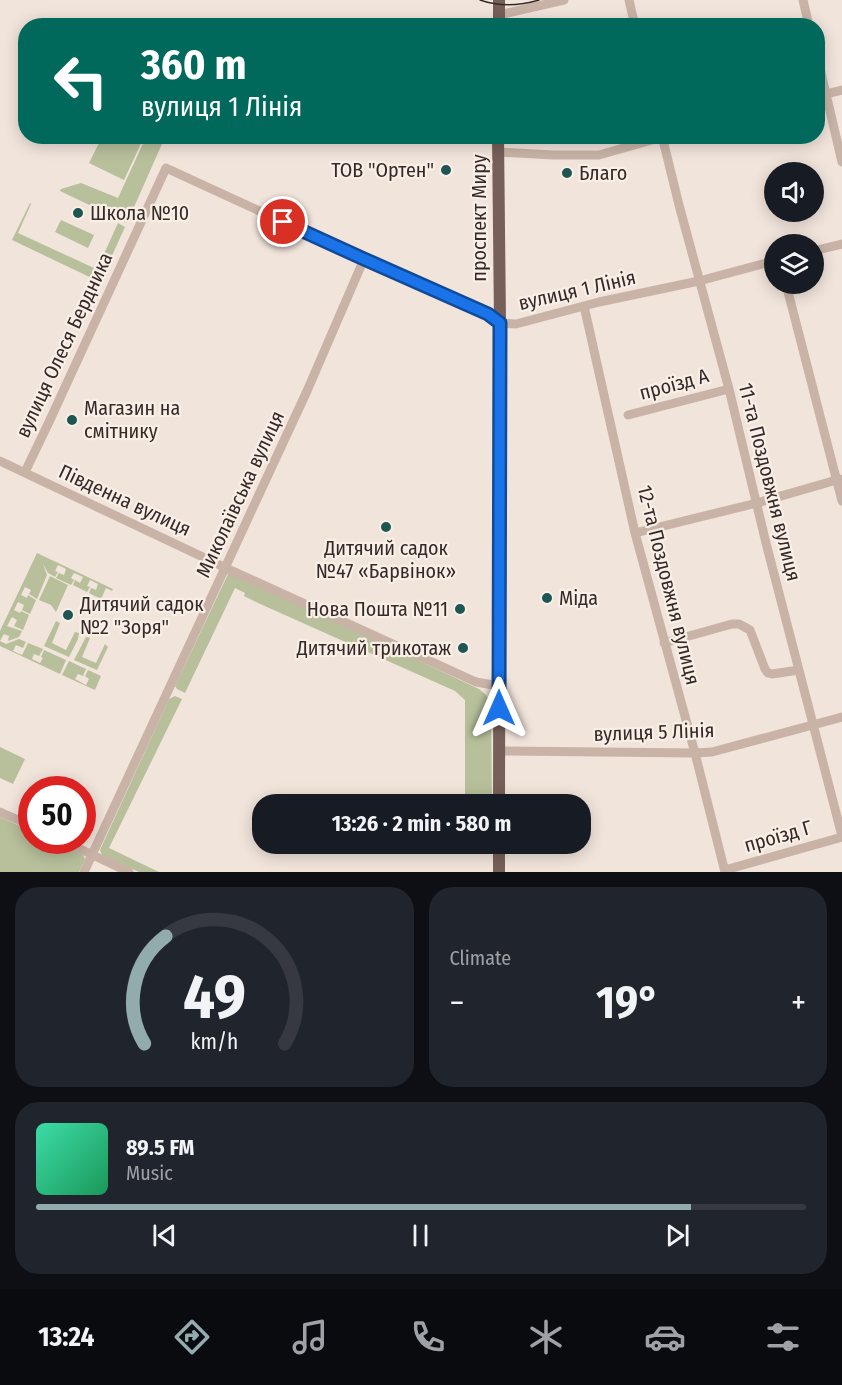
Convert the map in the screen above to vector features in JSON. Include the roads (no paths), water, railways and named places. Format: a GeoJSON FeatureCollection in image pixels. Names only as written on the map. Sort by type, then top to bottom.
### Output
{"type":"FeatureCollection","features":[{"type":"Feature","properties":{"kind":"main road"},"geometry":{"type":"LineString","coordinates":[[499,0],[499,18]]}},
{"type":"Feature","properties":{"kind":"main road","name":"проспект Миру"},"geometry":{"type":"LineString","coordinates":[[498,144],[499,794]]}},
{"type":"Feature","properties":{"kind":"main road"},"geometry":{"type":"LineString","coordinates":[[499,854],[499,872]]}},
{"type":"Feature","properties":{"kind":"street"},"geometry":{"type":"LineString","coordinates":[[506,18],[564,0]]}},
{"type":"Feature","properties":{"kind":"street"},"geometry":{"type":"LineString","coordinates":[[629,0],[633,18]]}},
{"type":"Feature","properties":{"kind":"street"},"geometry":{"type":"LineString","coordinates":[[803,0],[807,18]]}},
{"type":"Feature","properties":{"kind":"street"},"geometry":{"type":"LineString","coordinates":[[825,94],[842,90]]}},
{"type":"Feature","properties":{"kind":"street"},"geometry":{"type":"LineString","coordinates":[[825,105],[842,162]]}},
{"type":"Feature","properties":{"kind":"street"},"geometry":{"type":"LineString","coordinates":[[498,152],[599,155],[639,144]]}},
{"type":"Feature","properties":{"kind":"street","name":"11-та Поздовжня вулиця"},"geometry":{"type":"LineString","coordinates":[[666,144],[842,836]]}},
{"type":"Feature","properties":{"kind":"street","name":"вулиця 1 Лінія"},"geometry":{"type":"LineString","coordinates":[[166,168],[488,314],[500,323],[516,324],[764,264]]}},
{"type":"Feature","properties":{"kind":"street","name":"вулиця Олеся Бердника"},"geometry":{"type":"LineString","coordinates":[[25,472],[166,168]]}},
{"type":"Feature","properties":{"kind":"street"},"geometry":{"type":"LineString","coordinates":[[824,248],[842,244]]}},
{"type":"Feature","properties":{"kind":"street","name":"Миколаївська вулиця"},"geometry":{"type":"LineString","coordinates":[[84,872],[307,391],[364,259]]}},
{"type":"Feature","properties":{"kind":"street"},"geometry":{"type":"LineString","coordinates":[[789,294],[839,479],[842,501]]}},
{"type":"Feature","properties":{"kind":"street","name":"12-та Поздовжня вулиця"},"geometry":{"type":"LineString","coordinates":[[584,306],[635,533],[725,871]]}},
{"type":"Feature","properties":{"kind":"street","name":"проїзд А"},"geometry":{"type":"LineString","coordinates":[[628,415],[729,388]]}},
{"type":"Feature","properties":{"kind":"street","name":"Південна вулиця"},"geometry":{"type":"LineString","coordinates":[[0,461],[226,568],[477,682],[499,686]]}},
{"type":"Feature","properties":{"kind":"street"},"geometry":{"type":"LineString","coordinates":[[635,533],[839,479]]}},
{"type":"Feature","properties":{"kind":"street"},"geometry":{"type":"LineString","coordinates":[[664,643],[739,624],[750,630],[768,673],[799,670]]}},
{"type":"Feature","properties":{"kind":"street","name":"вулиця 5 Лінія"},"geometry":{"type":"LineString","coordinates":[[499,751],[712,752],[842,717]]}},
{"type":"Feature","properties":{"kind":"street"},"geometry":{"type":"LineString","coordinates":[[0,812],[18,820]]}},
{"type":"Feature","properties":{"kind":"street","name":"проїзд Г"},"geometry":{"type":"LineString","coordinates":[[725,871],[842,836]]}},
{"type":"Feature","properties":{"kind":"street"},"geometry":{"type":"LineString","coordinates":[[92,855],[129,872]]}},
{"type":"Feature","properties":{"kind":"tram line"},"geometry":{"type":"LineString","coordinates":[[480,0],[510,5],[539,0]]}},
{"type":"Feature","properties":{"kind":"place","name":"ТОВ \"Ортен\""},"geometry":{"type":"Point","coordinates":[446,170]}},
{"type":"Feature","properties":{"kind":"place","name":"Благо"},"geometry":{"type":"Point","coordinates":[567,173]}},
{"type":"Feature","properties":{"kind":"place","name":"Школа №10"},"geometry":{"type":"Point","coordinates":[78,213]}},
{"type":"Feature","properties":{"kind":"place","name":"Магазин на смітнику"},"geometry":{"type":"Point","coordinates":[72,420]}},
{"type":"Feature","properties":{"kind":"place","name":"Дитячий садок №47 «Барвінок»"},"geometry":{"type":"Point","coordinates":[386,527]}},
{"type":"Feature","properties":{"kind":"place","name":"Міда"},"geometry":{"type":"Point","coordinates":[547,598]}},
{"type":"Feature","properties":{"kind":"place","name":"Нова Пошта №11"},"geometry":{"type":"Point","coordinates":[460,609]}},
{"type":"Feature","properties":{"kind":"place","name":"Дитячий садок №2 \"Зоря\""},"geometry":{"type":"Point","coordinates":[68,615]}},
{"type":"Feature","properties":{"kind":"place","name":"Дитячий трикотаж"},"geometry":{"type":"Point","coordinates":[463,648]}}]}
